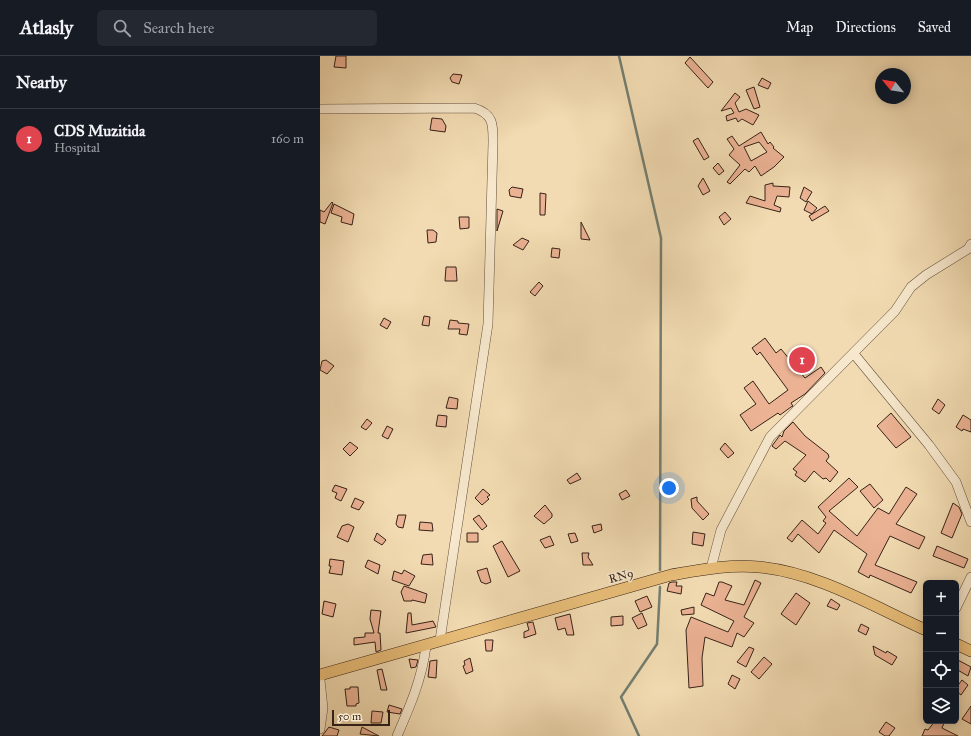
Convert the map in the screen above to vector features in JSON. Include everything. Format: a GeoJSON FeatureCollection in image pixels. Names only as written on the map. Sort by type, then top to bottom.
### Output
{"type":"FeatureCollection","features":[{"type":"Feature","properties":{"kind":"main road","name":"RN9"},"geometry":{"type":"LineString","coordinates":[[320,675],[354,664],[426,646],[440,640],[671,575],[711,568],[758,567],[806,577],[834,587],[923,629]]}},
{"type":"Feature","properties":{"kind":"main road"},"geometry":{"type":"LineString","coordinates":[[959,645],[971,651]]}},
{"type":"Feature","properties":{"kind":"street"},"geometry":{"type":"LineString","coordinates":[[320,108],[474,108],[485,113],[492,122],[493,151],[488,324],[440,640]]}},
{"type":"Feature","properties":{"kind":"street"},"geometry":{"type":"LineString","coordinates":[[711,568],[721,530],[770,436],[854,354],[895,310],[911,287],[926,275],[968,249],[971,244]]}},
{"type":"Feature","properties":{"kind":"street"},"geometry":{"type":"LineString","coordinates":[[854,354],[929,445],[956,482],[971,522]]}},
{"type":"Feature","properties":{"kind":"street"},"geometry":{"type":"LineString","coordinates":[[959,602],[971,577]]}},
{"type":"Feature","properties":{"kind":"street"},"geometry":{"type":"LineString","coordinates":[[397,736],[413,701],[424,666],[426,646]]}},
{"type":"Feature","properties":{"kind":"street"},"geometry":{"type":"LineString","coordinates":[[320,680],[323,708],[320,729]]}},
{"type":"Feature","properties":{"kind":"building"},"geometry":{"type":"Polygon","coordinates":[[[336,56],[346,56],[346,68],[334,67],[336,56]]]}},
{"type":"Feature","properties":{"kind":"building"},"geometry":{"type":"Polygon","coordinates":[[[690,57],[713,82],[708,88],[685,63],[690,57]]]}},
{"type":"Feature","properties":{"kind":"building"},"geometry":{"type":"Polygon","coordinates":[[[453,74],[462,75],[459,84],[452,82],[450,78],[453,74]]]}},
{"type":"Feature","properties":{"kind":"building"},"geometry":{"type":"Polygon","coordinates":[[[762,78],[771,83],[768,89],[758,85],[762,78]]]}},
{"type":"Feature","properties":{"kind":"building"},"geometry":{"type":"Polygon","coordinates":[[[754,87],[760,107],[754,109],[746,90],[754,87]]]}},
{"type":"Feature","properties":{"kind":"building"},"geometry":{"type":"Polygon","coordinates":[[[735,93],[740,97],[735,103],[739,112],[746,109],[759,115],[753,125],[742,119],[738,122],[736,118],[727,121],[726,116],[734,113],[731,108],[721,111],[735,93]]]}},
{"type":"Feature","properties":{"kind":"building"},"geometry":{"type":"Polygon","coordinates":[[[432,118],[442,119],[446,126],[445,132],[430,130],[432,118]]]}},
{"type":"Feature","properties":{"kind":"building"},"geometry":{"type":"Polygon","coordinates":[[[761,132],[768,144],[770,142],[774,147],[773,148],[784,157],[774,167],[761,176],[755,166],[749,172],[745,169],[730,184],[727,182],[740,165],[729,155],[734,149],[727,139],[732,136],[739,146],[761,132]],[[759,142],[744,147],[751,161],[767,152],[759,142]]]}},
{"type":"Feature","properties":{"kind":"building"},"geometry":{"type":"Polygon","coordinates":[[[698,138],[709,157],[704,160],[693,141],[698,138]]]}},
{"type":"Feature","properties":{"kind":"building"},"geometry":{"type":"Polygon","coordinates":[[[718,163],[724,171],[719,175],[713,168],[718,163]]]}},
{"type":"Feature","properties":{"kind":"building"},"geometry":{"type":"Polygon","coordinates":[[[703,178],[710,191],[703,195],[698,186],[703,178]]]}},
{"type":"Feature","properties":{"kind":"building"},"geometry":{"type":"Polygon","coordinates":[[[773,183],[773,186],[790,187],[789,197],[777,196],[774,205],[781,208],[780,212],[746,203],[750,196],[765,201],[765,185],[773,183]]]}},
{"type":"Feature","properties":{"kind":"building"},"geometry":{"type":"Polygon","coordinates":[[[512,187],[523,189],[521,198],[510,196],[509,190],[512,187]]]}},
{"type":"Feature","properties":{"kind":"building"},"geometry":{"type":"Polygon","coordinates":[[[804,187],[812,192],[806,202],[800,198],[804,187]]]}},
{"type":"Feature","properties":{"kind":"building"},"geometry":{"type":"Polygon","coordinates":[[[540,193],[546,194],[545,215],[540,215],[540,193]]]}},
{"type":"Feature","properties":{"kind":"building"},"geometry":{"type":"Polygon","coordinates":[[[808,201],[817,208],[812,214],[804,210],[808,201]]]}},
{"type":"Feature","properties":{"kind":"building"},"geometry":{"type":"Polygon","coordinates":[[[332,202],[333,203],[325,224],[320,222],[320,210],[324,212],[332,202]]]}},
{"type":"Feature","properties":{"kind":"building"},"geometry":{"type":"Polygon","coordinates":[[[334,204],[354,214],[352,225],[341,222],[342,217],[331,213],[334,204]]]}},
{"type":"Feature","properties":{"kind":"building"},"geometry":{"type":"Polygon","coordinates":[[[825,206],[829,211],[812,221],[809,216],[825,206]]]}},
{"type":"Feature","properties":{"kind":"building"},"geometry":{"type":"Polygon","coordinates":[[[497,209],[503,211],[497,231],[497,209]]]}},
{"type":"Feature","properties":{"kind":"building"},"geometry":{"type":"Polygon","coordinates":[[[725,212],[731,219],[724,225],[719,217],[725,212]]]}},
{"type":"Feature","properties":{"kind":"building"},"geometry":{"type":"Polygon","coordinates":[[[459,217],[469,217],[469,228],[460,229],[459,217]]]}},
{"type":"Feature","properties":{"kind":"building"},"geometry":{"type":"Polygon","coordinates":[[[581,222],[590,240],[581,239],[581,222]]]}},
{"type":"Feature","properties":{"kind":"building"},"geometry":{"type":"Polygon","coordinates":[[[427,230],[433,230],[437,233],[436,242],[428,243],[427,230]]]}},
{"type":"Feature","properties":{"kind":"building"},"geometry":{"type":"Polygon","coordinates":[[[522,238],[529,241],[523,250],[513,245],[522,238]]]}},
{"type":"Feature","properties":{"kind":"building"},"geometry":{"type":"Polygon","coordinates":[[[552,248],[560,249],[559,258],[551,257],[552,248]]]}},
{"type":"Feature","properties":{"kind":"building"},"geometry":{"type":"Polygon","coordinates":[[[446,267],[456,267],[457,281],[445,281],[446,267]]]}},
{"type":"Feature","properties":{"kind":"building"},"geometry":{"type":"Polygon","coordinates":[[[539,282],[543,286],[535,296],[530,292],[539,282]]]}},
{"type":"Feature","properties":{"kind":"building"},"geometry":{"type":"Polygon","coordinates":[[[424,316],[430,317],[429,326],[422,325],[424,316]]]}},
{"type":"Feature","properties":{"kind":"building"},"geometry":{"type":"Polygon","coordinates":[[[384,318],[391,322],[387,329],[380,325],[384,318]]]}},
{"type":"Feature","properties":{"kind":"building"},"geometry":{"type":"Polygon","coordinates":[[[450,320],[458,321],[458,323],[469,324],[467,335],[459,334],[460,329],[448,329],[450,320]]]}},
{"type":"Feature","properties":{"kind":"building"},"geometry":{"type":"Polygon","coordinates":[[[765,338],[776,353],[781,349],[805,378],[821,367],[825,373],[805,394],[791,403],[793,406],[780,415],[778,413],[751,431],[740,415],[756,404],[744,388],[753,381],[769,404],[788,390],[760,352],[757,355],[752,348],[765,338]]]}},
{"type":"Feature","properties":{"kind":"building"},"geometry":{"type":"Polygon","coordinates":[[[326,360],[334,366],[327,374],[320,370],[322,361],[326,360]]]}},
{"type":"Feature","properties":{"kind":"building"},"geometry":{"type":"Polygon","coordinates":[[[449,397],[458,399],[457,409],[446,408],[449,397]]]}},
{"type":"Feature","properties":{"kind":"building"},"geometry":{"type":"Polygon","coordinates":[[[938,399],[945,405],[939,414],[932,409],[938,399]]]}},
{"type":"Feature","properties":{"kind":"building"},"geometry":{"type":"Polygon","coordinates":[[[891,413],[911,437],[896,448],[877,426],[891,413]]]}},
{"type":"Feature","properties":{"kind":"building"},"geometry":{"type":"Polygon","coordinates":[[[438,415],[447,416],[446,427],[436,426],[438,415]]]}},
{"type":"Feature","properties":{"kind":"building"},"geometry":{"type":"Polygon","coordinates":[[[963,415],[971,420],[971,432],[963,429],[962,431],[956,427],[963,415]]]}},
{"type":"Feature","properties":{"kind":"building"},"geometry":{"type":"Polygon","coordinates":[[[367,419],[372,423],[366,430],[361,427],[367,419]]]}},
{"type":"Feature","properties":{"kind":"building"},"geometry":{"type":"Polygon","coordinates":[[[793,422],[805,436],[828,454],[829,457],[826,461],[838,472],[830,482],[826,478],[823,479],[814,471],[805,482],[795,475],[797,472],[793,469],[806,455],[785,441],[776,449],[772,446],[780,435],[782,437],[784,431],[793,422]]]}},
{"type":"Feature","properties":{"kind":"building"},"geometry":{"type":"Polygon","coordinates":[[[387,426],[393,429],[388,439],[382,436],[387,426]]]}},
{"type":"Feature","properties":{"kind":"building"},"geometry":{"type":"Polygon","coordinates":[[[350,442],[358,448],[350,456],[343,449],[350,442]]]}},
{"type":"Feature","properties":{"kind":"building"},"geometry":{"type":"Polygon","coordinates":[[[725,443],[734,453],[728,458],[720,449],[725,443]]]}},
{"type":"Feature","properties":{"kind":"building"},"geometry":{"type":"Polygon","coordinates":[[[577,473],[581,479],[570,484],[567,480],[577,473]]]}},
{"type":"Feature","properties":{"kind":"building"},"geometry":{"type":"Polygon","coordinates":[[[849,478],[858,487],[829,511],[857,536],[878,508],[889,514],[906,487],[917,494],[896,524],[925,537],[919,549],[890,536],[875,565],[917,582],[911,593],[870,575],[869,578],[858,572],[867,554],[834,530],[819,553],[798,534],[792,542],[787,538],[802,520],[818,534],[826,523],[823,521],[826,517],[818,507],[849,478]]]}},
{"type":"Feature","properties":{"kind":"building"},"geometry":{"type":"Polygon","coordinates":[[[870,484],[883,500],[874,508],[860,491],[870,484]]]}},
{"type":"Feature","properties":{"kind":"building"},"geometry":{"type":"Polygon","coordinates":[[[335,485],[347,489],[341,501],[335,498],[337,493],[332,491],[335,485]]]}},
{"type":"Feature","properties":{"kind":"building"},"geometry":{"type":"Polygon","coordinates":[[[483,489],[490,495],[487,497],[489,499],[482,505],[475,498],[483,489]]]}},
{"type":"Feature","properties":{"kind":"building"},"geometry":{"type":"Polygon","coordinates":[[[626,490],[630,496],[622,500],[619,494],[626,490]]]}},
{"type":"Feature","properties":{"kind":"building"},"geometry":{"type":"Polygon","coordinates":[[[697,497],[697,501],[709,514],[703,520],[692,508],[691,499],[697,497]]]}},
{"type":"Feature","properties":{"kind":"building"},"geometry":{"type":"Polygon","coordinates":[[[355,498],[364,502],[359,510],[351,507],[355,498]]]}},
{"type":"Feature","properties":{"kind":"building"},"geometry":{"type":"Polygon","coordinates":[[[953,503],[959,507],[962,514],[952,538],[941,533],[953,503]]]}},
{"type":"Feature","properties":{"kind":"building"},"geometry":{"type":"Polygon","coordinates":[[[545,505],[552,514],[552,517],[544,524],[534,516],[545,505]]]}},
{"type":"Feature","properties":{"kind":"building"},"geometry":{"type":"Polygon","coordinates":[[[398,515],[406,515],[403,528],[398,527],[396,524],[398,515]]]}},
{"type":"Feature","properties":{"kind":"building"},"geometry":{"type":"Polygon","coordinates":[[[479,515],[487,526],[482,530],[473,519],[479,515]]]}},
{"type":"Feature","properties":{"kind":"building"},"geometry":{"type":"Polygon","coordinates":[[[420,522],[432,523],[433,531],[419,530],[420,522]]]}},
{"type":"Feature","properties":{"kind":"building"},"geometry":{"type":"Polygon","coordinates":[[[348,524],[354,527],[348,542],[337,537],[342,526],[348,524]]]}},
{"type":"Feature","properties":{"kind":"building"},"geometry":{"type":"Polygon","coordinates":[[[601,524],[602,530],[594,533],[592,526],[601,524]]]}},
{"type":"Feature","properties":{"kind":"building"},"geometry":{"type":"Polygon","coordinates":[[[693,532],[705,534],[703,546],[692,544],[693,532]]]}},
{"type":"Feature","properties":{"kind":"building"},"geometry":{"type":"Polygon","coordinates":[[[377,533],[386,540],[382,545],[374,540],[377,533]]]}},
{"type":"Feature","properties":{"kind":"building"},"geometry":{"type":"Polygon","coordinates":[[[467,533],[478,533],[478,542],[467,542],[467,533]]]}},
{"type":"Feature","properties":{"kind":"building"},"geometry":{"type":"Polygon","coordinates":[[[575,533],[578,541],[571,543],[568,534],[575,533]]]}},
{"type":"Feature","properties":{"kind":"building"},"geometry":{"type":"Polygon","coordinates":[[[550,536],[554,545],[545,548],[540,540],[550,536]]]}},
{"type":"Feature","properties":{"kind":"building"},"geometry":{"type":"Polygon","coordinates":[[[502,541],[520,571],[508,577],[493,546],[502,541]]]}},
{"type":"Feature","properties":{"kind":"building"},"geometry":{"type":"Polygon","coordinates":[[[937,546],[968,559],[964,568],[933,556],[937,546]]]}},
{"type":"Feature","properties":{"kind":"building"},"geometry":{"type":"Polygon","coordinates":[[[582,553],[589,553],[588,557],[593,565],[583,565],[582,553]]]}},
{"type":"Feature","properties":{"kind":"building"},"geometry":{"type":"Polygon","coordinates":[[[432,554],[433,565],[421,564],[423,555],[432,554]]]}},
{"type":"Feature","properties":{"kind":"building"},"geometry":{"type":"Polygon","coordinates":[[[330,559],[344,561],[342,575],[329,573],[331,566],[329,566],[330,559]]]}},
{"type":"Feature","properties":{"kind":"building"},"geometry":{"type":"Polygon","coordinates":[[[368,560],[380,565],[378,574],[365,567],[368,560]]]}},
{"type":"Feature","properties":{"kind":"building"},"geometry":{"type":"Polygon","coordinates":[[[487,568],[491,582],[486,584],[481,582],[477,571],[487,568]]]}},
{"type":"Feature","properties":{"kind":"building"},"geometry":{"type":"Polygon","coordinates":[[[404,570],[415,576],[409,586],[392,580],[394,571],[402,574],[404,570]]]}},
{"type":"Feature","properties":{"kind":"building"},"geometry":{"type":"Polygon","coordinates":[[[755,580],[761,583],[744,617],[754,623],[744,637],[737,633],[732,647],[705,637],[702,658],[703,686],[689,688],[686,630],[691,617],[728,632],[734,621],[701,605],[706,593],[714,596],[719,582],[722,582],[732,586],[725,600],[744,605],[755,580]]]}},
{"type":"Feature","properties":{"kind":"building"},"geometry":{"type":"Polygon","coordinates":[[[677,582],[676,586],[682,586],[681,594],[667,591],[669,583],[677,582]]]}},
{"type":"Feature","properties":{"kind":"building"},"geometry":{"type":"Polygon","coordinates":[[[404,586],[427,594],[425,603],[412,600],[404,601],[401,592],[404,586]]]}},
{"type":"Feature","properties":{"kind":"building"},"geometry":{"type":"Polygon","coordinates":[[[796,593],[810,603],[796,625],[781,614],[796,593]]]}},
{"type":"Feature","properties":{"kind":"building"},"geometry":{"type":"Polygon","coordinates":[[[647,596],[652,607],[640,612],[635,601],[647,596]]]}},
{"type":"Feature","properties":{"kind":"building"},"geometry":{"type":"Polygon","coordinates":[[[831,599],[840,605],[837,610],[827,606],[831,599]]]}},
{"type":"Feature","properties":{"kind":"building"},"geometry":{"type":"Polygon","coordinates":[[[324,601],[336,604],[333,617],[322,614],[324,601]]]}},
{"type":"Feature","properties":{"kind":"building"},"geometry":{"type":"Polygon","coordinates":[[[694,607],[694,614],[682,615],[681,610],[694,607]]]}},
{"type":"Feature","properties":{"kind":"building"},"geometry":{"type":"Polygon","coordinates":[[[371,610],[381,611],[378,633],[380,633],[381,650],[376,652],[375,642],[354,645],[354,638],[365,637],[365,633],[374,633],[370,619],[371,610]]]}},
{"type":"Feature","properties":{"kind":"building"},"geometry":{"type":"Polygon","coordinates":[[[408,613],[411,613],[412,625],[433,621],[436,627],[406,633],[408,613]]]}},
{"type":"Feature","properties":{"kind":"building"},"geometry":{"type":"Polygon","coordinates":[[[642,613],[647,625],[638,629],[632,618],[642,613]]]}},
{"type":"Feature","properties":{"kind":"building"},"geometry":{"type":"Polygon","coordinates":[[[570,614],[574,635],[567,635],[565,628],[558,630],[555,618],[570,614]]]}},
{"type":"Feature","properties":{"kind":"building"},"geometry":{"type":"Polygon","coordinates":[[[623,616],[623,625],[611,626],[611,617],[623,616]]]}},
{"type":"Feature","properties":{"kind":"building"},"geometry":{"type":"Polygon","coordinates":[[[533,622],[536,634],[524,638],[524,632],[529,630],[527,623],[533,622]]]}},
{"type":"Feature","properties":{"kind":"building"},"geometry":{"type":"Polygon","coordinates":[[[861,624],[869,628],[866,635],[858,631],[861,624]]]}},
{"type":"Feature","properties":{"kind":"building"},"geometry":{"type":"Polygon","coordinates":[[[485,640],[493,640],[492,651],[486,651],[485,640]]]}},
{"type":"Feature","properties":{"kind":"building"},"geometry":{"type":"Polygon","coordinates":[[[873,646],[886,653],[887,651],[897,657],[892,665],[875,655],[873,646]]]}},
{"type":"Feature","properties":{"kind":"building"},"geometry":{"type":"Polygon","coordinates":[[[749,647],[754,649],[746,667],[737,662],[749,647]]]}},
{"type":"Feature","properties":{"kind":"building"},"geometry":{"type":"Polygon","coordinates":[[[764,657],[772,664],[759,679],[751,672],[764,657]]]}},
{"type":"Feature","properties":{"kind":"building"},"geometry":{"type":"Polygon","coordinates":[[[470,658],[473,671],[466,674],[463,666],[465,665],[464,661],[470,658]]]}},
{"type":"Feature","properties":{"kind":"building"},"geometry":{"type":"Polygon","coordinates":[[[409,659],[418,660],[416,667],[411,668],[409,659]]]}},
{"type":"Feature","properties":{"kind":"building"},"geometry":{"type":"Polygon","coordinates":[[[437,660],[436,678],[428,677],[430,661],[437,660]]]}},
{"type":"Feature","properties":{"kind":"building"},"geometry":{"type":"Polygon","coordinates":[[[959,661],[971,667],[968,676],[959,671],[959,661]]]}},
{"type":"Feature","properties":{"kind":"building"},"geometry":{"type":"Polygon","coordinates":[[[382,669],[387,690],[381,690],[377,670],[382,669]]]}},
{"type":"Feature","properties":{"kind":"building"},"geometry":{"type":"Polygon","coordinates":[[[732,675],[740,679],[735,689],[728,684],[732,675]]]}},
{"type":"Feature","properties":{"kind":"building"},"geometry":{"type":"Polygon","coordinates":[[[962,680],[968,685],[961,695],[959,693],[959,684],[962,680]]]}},
{"type":"Feature","properties":{"kind":"building"},"geometry":{"type":"Polygon","coordinates":[[[350,687],[358,687],[359,703],[356,704],[356,706],[347,706],[345,689],[350,689],[350,687]]]}},
{"type":"Feature","properties":{"kind":"building"},"geometry":{"type":"Polygon","coordinates":[[[389,705],[402,709],[400,714],[387,712],[389,705]]]}},
{"type":"Feature","properties":{"kind":"building"},"geometry":{"type":"Polygon","coordinates":[[[971,706],[971,724],[962,719],[971,706]]]}},
{"type":"Feature","properties":{"kind":"building"},"geometry":{"type":"Polygon","coordinates":[[[372,711],[383,712],[381,723],[371,723],[372,711]]]}},
{"type":"Feature","properties":{"kind":"building"},"geometry":{"type":"Polygon","coordinates":[[[886,722],[895,728],[889,736],[885,736],[879,732],[886,722]]]}},
{"type":"Feature","properties":{"kind":"building"},"geometry":{"type":"Polygon","coordinates":[[[933,724],[944,724],[942,728],[958,736],[922,736],[925,729],[928,730],[933,724]]]}},
{"type":"Feature","properties":{"kind":"building"},"geometry":{"type":"Polygon","coordinates":[[[329,727],[339,730],[337,736],[322,736],[329,727]]]}},
{"type":"Feature","properties":{"kind":"building"},"geometry":{"type":"Polygon","coordinates":[[[362,727],[379,736],[360,734],[362,727]]]}},
{"type":"Feature","properties":{"kind":"waterway"},"geometry":{"type":"LineString","coordinates":[[619,56],[661,238],[660,570]]}},
{"type":"Feature","properties":{"kind":"waterway"},"geometry":{"type":"LineString","coordinates":[[639,736],[621,697],[657,644],[660,587]]}},
{"type":"Feature","properties":{"kind":"place","name":"CDS Muzitida"},"geometry":{"type":"Point","coordinates":[802,360]}}]}
